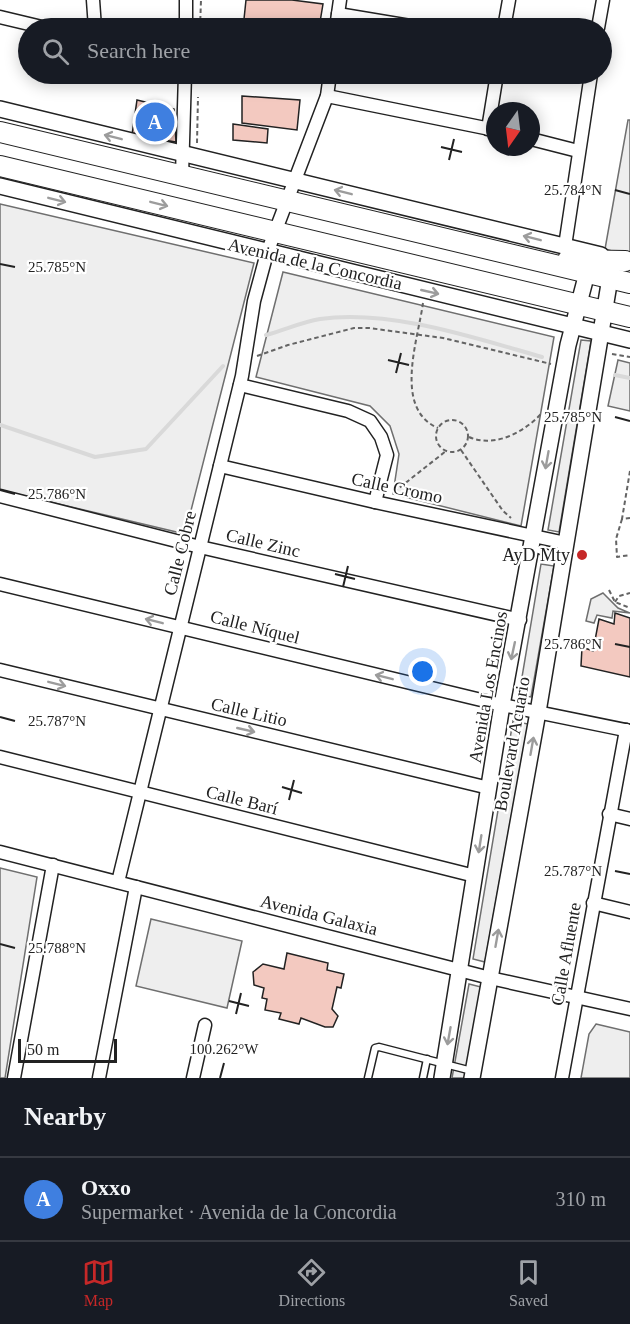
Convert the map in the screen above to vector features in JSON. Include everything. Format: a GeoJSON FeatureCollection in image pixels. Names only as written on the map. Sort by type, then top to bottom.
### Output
{"type":"FeatureCollection","features":[{"type":"Feature","properties":{"kind":"main road"},"geometry":{"type":"LineString","coordinates":[[0,132],[630,284]]}},
{"type":"Feature","properties":{"kind":"main road","name":"Avenida de la Concordia"},"geometry":{"type":"LineString","coordinates":[[0,165],[630,317]]}},
{"type":"Feature","properties":{"kind":"main road"},"geometry":{"type":"LineString","coordinates":[[532,259],[627,262]]}},
{"type":"Feature","properties":{"kind":"street"},"geometry":{"type":"LineString","coordinates":[[93,0],[94,18]]}},
{"type":"Feature","properties":{"kind":"street"},"geometry":{"type":"LineString","coordinates":[[186,0],[186,18]]}},
{"type":"Feature","properties":{"kind":"street"},"geometry":{"type":"LineString","coordinates":[[337,18],[340,0]]}},
{"type":"Feature","properties":{"kind":"street"},"geometry":{"type":"LineString","coordinates":[[506,18],[509,0]]}},
{"type":"Feature","properties":{"kind":"street"},"geometry":{"type":"LineString","coordinates":[[600,18],[603,0]]}},
{"type":"Feature","properties":{"kind":"street"},"geometry":{"type":"LineString","coordinates":[[338,14],[362,18]]}},
{"type":"Feature","properties":{"kind":"street"},"geometry":{"type":"LineString","coordinates":[[0,17],[18,21]]}},
{"type":"Feature","properties":{"kind":"street"},"geometry":{"type":"LineString","coordinates":[[182,175],[191,153],[186,84]]}},
{"type":"Feature","properties":{"kind":"street","name":"Calle Cobre"},"geometry":{"type":"LineString","coordinates":[[118,882],[240,386],[254,301],[274,232],[327,96],[329,84]]}},
{"type":"Feature","properties":{"kind":"street"},"geometry":{"type":"LineString","coordinates":[[494,102],[496,84]]}},
{"type":"Feature","properties":{"kind":"street"},"geometry":{"type":"LineString","coordinates":[[565,246],[589,84]]}},
{"type":"Feature","properties":{"kind":"street"},"geometry":{"type":"LineString","coordinates":[[327,96],[486,128]]}},
{"type":"Feature","properties":{"kind":"street"},"geometry":{"type":"LineString","coordinates":[[0,109],[191,153],[294,181],[627,262]]}},
{"type":"Feature","properties":{"kind":"street"},"geometry":{"type":"LineString","coordinates":[[540,141],[578,151]]}},
{"type":"Feature","properties":{"kind":"street","name":"Avenida de la Concordia"},"geometry":{"type":"LineString","coordinates":[[0,186],[630,340]]}},
{"type":"Feature","properties":{"kind":"street","name":"Avenida Los Encinos"},"geometry":{"type":"LineString","coordinates":[[443,1071],[502,705],[534,542],[572,325],[587,273]]}},
{"type":"Feature","properties":{"kind":"street","name":"Boulevard Acuario"},"geometry":{"type":"LineString","coordinates":[[472,1075],[538,712],[610,278]]}},
{"type":"Feature","properties":{"kind":"street"},"geometry":{"type":"LineString","coordinates":[[240,386],[348,411],[370,421],[381,437],[387,455],[375,502]]}},
{"type":"Feature","properties":{"kind":"street","name":"Calle Cromo"},"geometry":{"type":"LineString","coordinates":[[220,466],[534,542],[566,543]]}},
{"type":"Feature","properties":{"kind":"street","name":"Calle Zinc"},"geometry":{"type":"LineString","coordinates":[[0,496],[200,547],[519,620]]}},
{"type":"Feature","properties":{"kind":"street","name":"Calle Níquel"},"geometry":{"type":"LineString","coordinates":[[0,584],[502,705],[628,731]]}},
{"type":"Feature","properties":{"kind":"street","name":"Calle Litio"},"geometry":{"type":"LineString","coordinates":[[0,670],[489,788]]}},
{"type":"Feature","properties":{"kind":"street","name":"Calle Afluente"},"geometry":{"type":"LineString","coordinates":[[562,1078],[609,814],[628,731]]}},
{"type":"Feature","properties":{"kind":"street","name":"Calle Barí"},"geometry":{"type":"LineString","coordinates":[[0,757],[140,794],[475,876]]}},
{"type":"Feature","properties":{"kind":"street"},"geometry":{"type":"LineString","coordinates":[[609,814],[630,819]]}},
{"type":"Feature","properties":{"kind":"street","name":"Avenida Galaxia"},"geometry":{"type":"LineString","coordinates":[[0,852],[490,978],[630,1009]]}},
{"type":"Feature","properties":{"kind":"street"},"geometry":{"type":"LineString","coordinates":[[14,1078],[53,866]]}},
{"type":"Feature","properties":{"kind":"street"},"geometry":{"type":"LineString","coordinates":[[99,1078],[136,887]]}},
{"type":"Feature","properties":{"kind":"street"},"geometry":{"type":"LineString","coordinates":[[593,903],[630,912]]}},
{"type":"Feature","properties":{"kind":"street"},"geometry":{"type":"LineString","coordinates":[[193,1078],[205,1025]]}},
{"type":"Feature","properties":{"kind":"lane"},"geometry":{"type":"LineString","coordinates":[[534,542],[563,559]]}},
{"type":"Feature","properties":{"kind":"lane"},"geometry":{"type":"LineString","coordinates":[[368,1078],[374,1052],[379,1047],[427,1059],[443,1071],[472,1075]]}},
{"type":"Feature","properties":{"kind":"lane"},"geometry":{"type":"LineString","coordinates":[[423,1078],[427,1059]]}},
{"type":"Feature","properties":{"kind":"path"},"geometry":{"type":"LineString","coordinates":[[200,18],[201,0]]}},
{"type":"Feature","properties":{"kind":"path"},"geometry":{"type":"LineString","coordinates":[[191,153],[198,96]]}},
{"type":"Feature","properties":{"kind":"path"},"geometry":{"type":"LineString","coordinates":[[423,302],[417,333],[413,399],[422,418],[438,428]]}},
{"type":"Feature","properties":{"kind":"path"},"geometry":{"type":"LineString","coordinates":[[249,357],[354,328],[369,328],[417,333],[511,353],[554,365]]}},
{"type":"Feature","properties":{"kind":"path"},"geometry":{"type":"LineString","coordinates":[[610,362],[612,352],[630,357]]}},
{"type":"Feature","properties":{"kind":"path"},"geometry":{"type":"LineString","coordinates":[[469,437],[484,442],[500,440],[534,422],[546,409],[544,420]]}},
{"type":"Feature","properties":{"kind":"path"},"geometry":{"type":"LineString","coordinates":[[446,451],[436,439],[438,428],[447,421],[458,421],[466,427],[469,437],[462,450]]}},
{"type":"Feature","properties":{"kind":"path"},"geometry":{"type":"LineString","coordinates":[[387,498],[446,451],[462,450]]}},
{"type":"Feature","properties":{"kind":"path"},"geometry":{"type":"LineString","coordinates":[[462,450],[503,511],[513,520]]}},
{"type":"Feature","properties":{"kind":"path"},"geometry":{"type":"LineString","coordinates":[[630,471],[622,519],[616,539],[617,557],[630,555]]}},
{"type":"Feature","properties":{"kind":"path"},"geometry":{"type":"LineString","coordinates":[[622,519],[630,518]]}},
{"type":"Feature","properties":{"kind":"path"},"geometry":{"type":"LineString","coordinates":[[609,590],[615,602],[630,608]]}},
{"type":"Feature","properties":{"kind":"path"},"geometry":{"type":"LineString","coordinates":[[615,602],[619,596],[630,593]]}},
{"type":"Feature","properties":{"kind":"shaded area"},"geometry":{"type":"Polygon","coordinates":[[[628,120],[630,120],[630,256],[605,249],[628,120]]]}},
{"type":"Feature","properties":{"kind":"shaded area"},"geometry":{"type":"Polygon","coordinates":[[[0,204],[254,263],[185,534],[0,490],[0,204]]]}},
{"type":"Feature","properties":{"kind":"shaded area"},"geometry":{"type":"Polygon","coordinates":[[[283,272],[554,337],[521,526],[393,494],[399,454],[390,426],[370,406],[256,377],[283,272]]]}},
{"type":"Feature","properties":{"kind":"shaded area"},"geometry":{"type":"Polygon","coordinates":[[[581,340],[591,341],[559,532],[548,530],[581,340]]]}},
{"type":"Feature","properties":{"kind":"shaded area"},"geometry":{"type":"Polygon","coordinates":[[[618,360],[630,363],[630,411],[608,406],[618,360]]]}},
{"type":"Feature","properties":{"kind":"shaded area"},"geometry":{"type":"Polygon","coordinates":[[[541,564],[554,566],[531,697],[519,695],[541,564]]]}},
{"type":"Feature","properties":{"kind":"shaded area"},"geometry":{"type":"Polygon","coordinates":[[[603,593],[618,608],[630,613],[613,611],[612,618],[597,615],[594,623],[586,621],[591,599],[603,593]]]}},
{"type":"Feature","properties":{"kind":"shaded area"},"geometry":{"type":"Polygon","coordinates":[[[513,721],[528,724],[485,962],[473,959],[513,721]]]}},
{"type":"Feature","properties":{"kind":"shaded area"},"geometry":{"type":"Polygon","coordinates":[[[0,868],[37,877],[5,1078],[0,1078],[0,868]]]}},
{"type":"Feature","properties":{"kind":"shaded area"},"geometry":{"type":"Polygon","coordinates":[[[151,919],[242,941],[227,1008],[136,986],[151,919]]]}},
{"type":"Feature","properties":{"kind":"shaded area"},"geometry":{"type":"Polygon","coordinates":[[[469,984],[481,987],[465,1078],[452,1078],[469,984]]]}},
{"type":"Feature","properties":{"kind":"shaded area"},"geometry":{"type":"Polygon","coordinates":[[[596,1024],[630,1032],[630,1078],[581,1078],[589,1034],[596,1024]]]}},
{"type":"Feature","properties":{"kind":"building"},"geometry":{"type":"Polygon","coordinates":[[[246,0],[292,0],[323,4],[321,18],[244,18],[246,0]]]}},
{"type":"Feature","properties":{"kind":"building"},"geometry":{"type":"Polygon","coordinates":[[[242,96],[300,100],[297,130],[242,123],[242,96]]]}},
{"type":"Feature","properties":{"kind":"building"},"geometry":{"type":"Polygon","coordinates":[[[137,100],[174,109],[176,142],[132,135],[137,100]]]}},
{"type":"Feature","properties":{"kind":"building"},"geometry":{"type":"Polygon","coordinates":[[[233,124],[268,129],[267,143],[233,140],[233,124]]]}},
{"type":"Feature","properties":{"kind":"building"},"geometry":{"type":"Polygon","coordinates":[[[615,613],[630,618],[630,677],[581,666],[582,647],[593,651],[599,619],[614,624],[615,613]]]}},
{"type":"Feature","properties":{"kind":"building"},"geometry":{"type":"Polygon","coordinates":[[[287,953],[328,963],[327,970],[344,974],[341,988],[337,987],[332,1009],[338,1016],[333,1027],[325,1027],[301,1018],[299,1024],[279,1019],[281,1013],[265,1010],[267,999],[262,998],[264,988],[254,985],[253,972],[263,964],[284,969],[287,953]]]}},
{"type":"Feature","properties":{"kind":"waterway"},"geometry":{"type":"LineString","coordinates":[[266,335],[320,319],[375,318],[432,327],[542,357]]}},
{"type":"Feature","properties":{"kind":"waterway"},"geometry":{"type":"LineString","coordinates":[[0,425],[95,457],[146,449],[223,366]]}},
{"type":"Feature","properties":{"kind":"waterway"},"geometry":{"type":"LineString","coordinates":[[615,375],[630,378]]}},
{"type":"Feature","properties":{"kind":"place","name":"Oxxo"},"geometry":{"type":"Point","coordinates":[155,122]}},
{"type":"Feature","properties":{"kind":"place","name":"AyD Mty"},"geometry":{"type":"Point","coordinates":[582,555]}}]}
